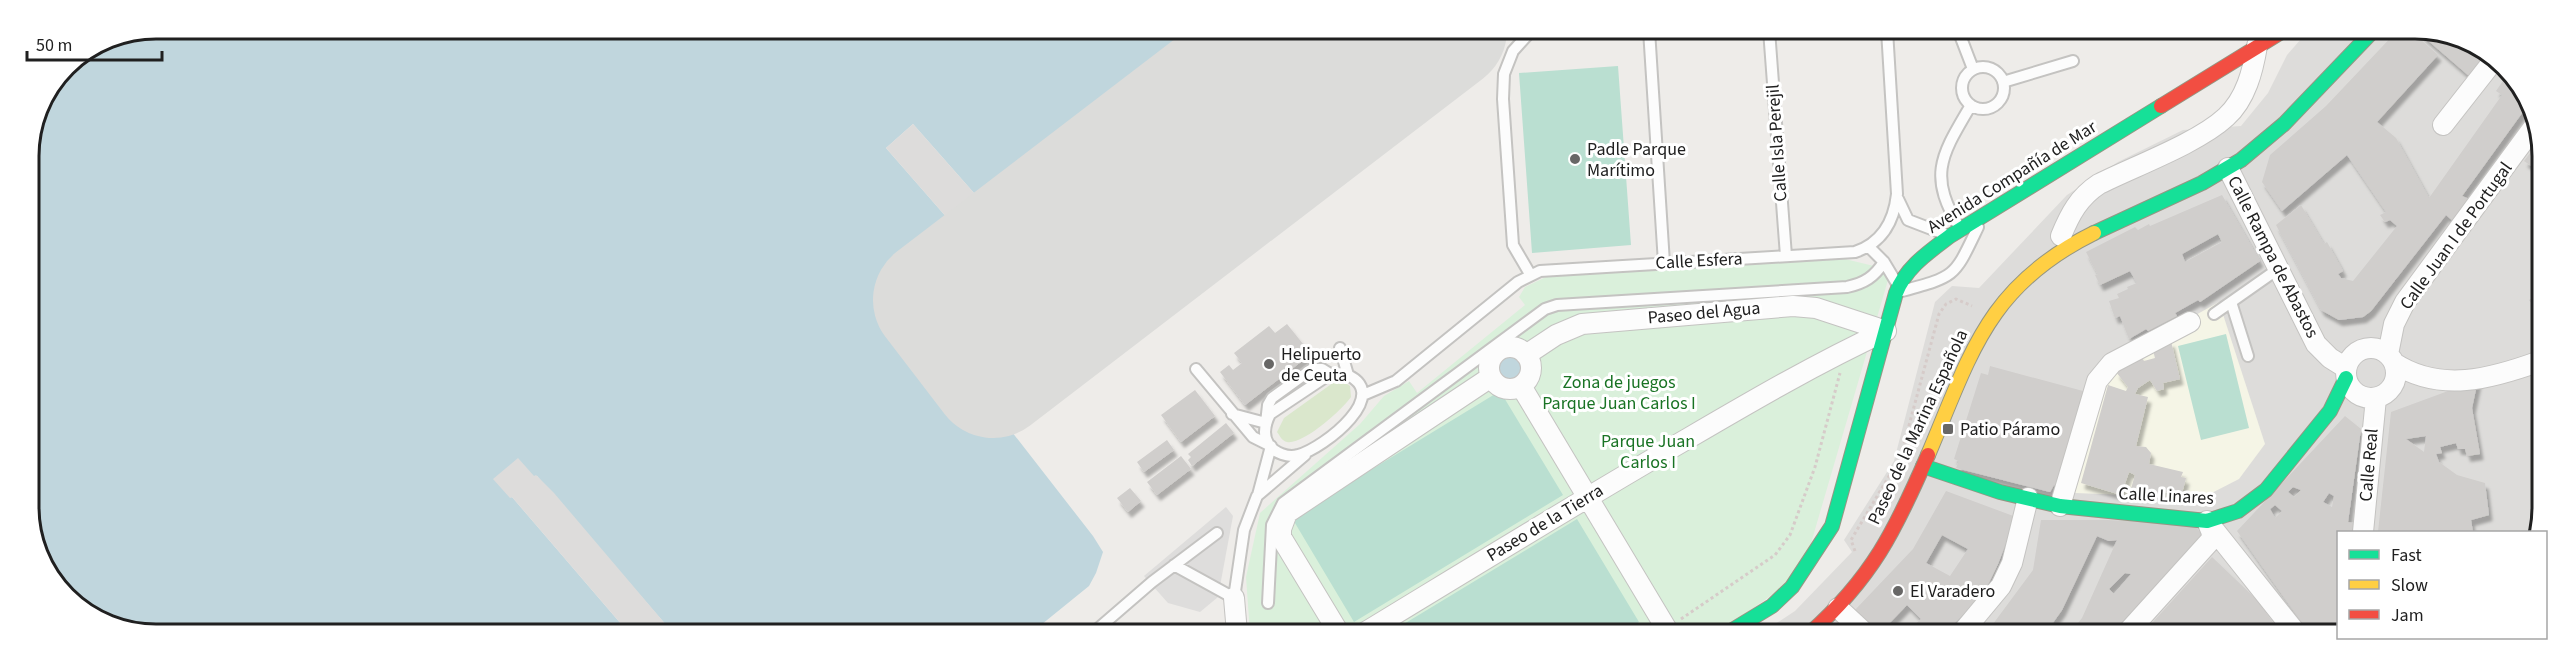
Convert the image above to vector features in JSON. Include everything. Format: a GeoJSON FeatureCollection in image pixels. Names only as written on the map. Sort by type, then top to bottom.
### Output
{"type":"FeatureCollection","features":[{"type":"Feature","properties":{"kind":"street","name":"Avenida Compañía de Mar"},"geometry":{"type":"LineString","coordinates":[[1742,624],[1772,606],[1785,593],[1807,565],[1832,526],[1897,289],[1925,255],[1985,214],[2269,39]]}},
{"type":"Feature","properties":{"kind":"street"},"geometry":{"type":"LineString","coordinates":[[2182,177],[2219,161],[2243,146],[2265,128],[2348,39]]}},
{"type":"Feature","properties":{"kind":"street","name":"Paseo de la Marina Española"},"geometry":{"type":"LineString","coordinates":[[1820,624],[1838,608],[1873,564],[1923,466],[1976,340],[1992,314],[2013,290],[2080,240],[2228,168],[2270,138],[2365,39]]}},
{"type":"Feature","properties":{"kind":"street"},"geometry":{"type":"LineString","coordinates":[[2049,243],[2085,194],[2099,184],[2205,131],[2227,116],[2241,97],[2252,72],[2257,46]]}},
{"type":"Feature","properties":{"kind":"street"},"geometry":{"type":"LineString","coordinates":[[2443,125],[2489,66]]}},
{"type":"Feature","properties":{"kind":"street","name":"Calle Juan I de Portugal"},"geometry":{"type":"LineString","coordinates":[[2391,358],[2394,324],[2405,302],[2530,132]]}},
{"type":"Feature","properties":{"kind":"street","name":"Calle Rampa de Abastos"},"geometry":{"type":"LineString","coordinates":[[2228,168],[2316,344],[2346,373]]}},
{"type":"Feature","properties":{"kind":"street","name":"Paseo de la Marina Española"},"geometry":{"type":"LineString","coordinates":[[2013,290],[2024,267],[2049,243],[2082,222]]}},
{"type":"Feature","properties":{"kind":"street","name":"Paseo del Agua"},"geometry":{"type":"LineString","coordinates":[[1527,355],[1556,335],[1582,324],[1794,306],[1827,311],[1886,331]]}},
{"type":"Feature","properties":{"kind":"street"},"geometry":{"type":"LineString","coordinates":[[2060,506],[2097,381],[2112,363],[2190,322]]}},
{"type":"Feature","properties":{"kind":"street","name":"Paseo de la Tierra"},"geometry":{"type":"LineString","coordinates":[[1379,624],[1587,496],[1780,385],[1886,331]]}},
{"type":"Feature","properties":{"kind":"street"},"geometry":{"type":"LineString","coordinates":[[1515,348],[1527,355],[1531,372],[1521,386],[1504,388],[1491,377],[1489,368],[1491,359],[1501,349],[1515,348]]}},
{"type":"Feature","properties":{"kind":"street"},"geometry":{"type":"LineString","coordinates":[[2391,358],[2396,378],[2394,385],[2383,396],[2376,398],[2360,396],[2349,386],[2346,373],[2355,353],[2363,349],[2380,350],[2417,376],[2442,382],[2495,375],[2532,363]]}},
{"type":"Feature","properties":{"kind":"street","name":"Calle Linares"},"geometry":{"type":"LineString","coordinates":[[1923,466],[2000,492],[2060,506],[2209,524],[2238,511],[2265,490],[2330,411],[2346,373]]}},
{"type":"Feature","properties":{"kind":"street"},"geometry":{"type":"LineString","coordinates":[[1334,624],[1281,537],[1281,529],[1287,513],[1491,377]]}},
{"type":"Feature","properties":{"kind":"street"},"geometry":{"type":"LineString","coordinates":[[1521,386],[1665,624]]}},
{"type":"Feature","properties":{"kind":"street","name":"Calle Real"},"geometry":{"type":"LineString","coordinates":[[2363,531],[2376,398]]}},
{"type":"Feature","properties":{"kind":"street"},"geometry":{"type":"LineString","coordinates":[[1969,624],[2001,586],[2012,563],[2028,498]]}},
{"type":"Feature","properties":{"kind":"street"},"geometry":{"type":"LineString","coordinates":[[2135,624],[2207,545],[2212,533],[2209,524]]}},
{"type":"Feature","properties":{"kind":"street"},"geometry":{"type":"LineString","coordinates":[[2209,524],[2289,624]]}},
{"type":"Feature","properties":{"kind":"street"},"geometry":{"type":"LineString","coordinates":[[1234,598],[1236,624]]}},
{"type":"Feature","properties":{"kind":"street"},"geometry":{"type":"LineString","coordinates":[[1838,608],[1855,624]]}},
{"type":"Feature","properties":{"kind":"lane"},"geometry":{"type":"LineString","coordinates":[[1363,395],[1396,381],[1530,274],[1513,245],[1503,99],[1504,74],[1514,51],[1524,39]]}},
{"type":"Feature","properties":{"kind":"lane"},"geometry":{"type":"LineString","coordinates":[[1650,39],[1664,263]]}},
{"type":"Feature","properties":{"kind":"lane","name":"Calle Isla Perejil"},"geometry":{"type":"LineString","coordinates":[[1770,39],[1786,256]]}},
{"type":"Feature","properties":{"kind":"lane"},"geometry":{"type":"LineString","coordinates":[[1888,39],[1897,195],[1890,224],[1869,248],[1884,262],[1897,289],[1934,282],[1956,270],[1964,259],[1985,214]]}},
{"type":"Feature","properties":{"kind":"lane"},"geometry":{"type":"LineString","coordinates":[[1962,39],[1974,69]]}},
{"type":"Feature","properties":{"kind":"lane"},"geometry":{"type":"LineString","coordinates":[[2003,82],[2073,61]]}},
{"type":"Feature","properties":{"kind":"lane"},"geometry":{"type":"LineString","coordinates":[[1988,67],[1995,70],[2003,82],[2002,96],[1998,103],[1984,109],[1971,105],[1965,100],[1962,86],[1968,73],[1974,69],[1988,67]]}},
{"type":"Feature","properties":{"kind":"lane"},"geometry":{"type":"LineString","coordinates":[[1955,233],[1941,186],[1942,161],[1945,149],[1971,105]]}},
{"type":"Feature","properties":{"kind":"lane"},"geometry":{"type":"LineString","coordinates":[[1897,195],[1908,220],[1955,233]]}},
{"type":"Feature","properties":{"kind":"lane","name":"Calle Esfera"},"geometry":{"type":"LineString","coordinates":[[1530,274],[1539,271],[1855,252],[1869,248]]}},
{"type":"Feature","properties":{"kind":"lane"},"geometry":{"type":"LineString","coordinates":[[1268,603],[1272,525],[1283,503],[1545,309],[1557,305],[1847,287],[1862,284],[1875,275],[1884,262]]}},
{"type":"Feature","properties":{"kind":"lane"},"geometry":{"type":"LineString","coordinates":[[2214,314],[2278,269]]}},
{"type":"Feature","properties":{"kind":"lane"},"geometry":{"type":"LineString","coordinates":[[2231,302],[2248,356]]}},
{"type":"Feature","properties":{"kind":"lane"},"geometry":{"type":"LineString","coordinates":[[1340,348],[1348,375]]}},
{"type":"Feature","properties":{"kind":"lane"},"geometry":{"type":"LineString","coordinates":[[1196,369],[1253,437],[1281,455],[1297,456],[1312,448]]}},
{"type":"Feature","properties":{"kind":"lane"},"geometry":{"type":"LineString","coordinates":[[1174,565],[1234,598],[1244,530],[1257,496],[1270,446],[1265,435],[1268,405],[1272,398],[1312,369],[1322,369],[1330,374],[1348,375],[1355,380],[1363,395],[1359,411],[1257,496]]}},
{"type":"Feature","properties":{"kind":"lane"},"geometry":{"type":"LineString","coordinates":[[1232,414],[1266,423]]}},
{"type":"Feature","properties":{"kind":"lane"},"geometry":{"type":"LineString","coordinates":[[1104,624],[1217,532]]}},
{"type":"Feature","properties":{"kind":"path"},"geometry":{"type":"LineString","coordinates":[[1857,557],[1851,540],[1900,457],[1939,314],[1947,304],[1956,300],[1992,314]]}},
{"type":"Feature","properties":{"kind":"path"},"geometry":{"type":"LineString","coordinates":[[1679,624],[1775,555],[1790,535],[1815,466],[1846,350]]}},
{"type":"Feature","properties":{"kind":"path"},"geometry":{"type":"LineString","coordinates":[[1789,624],[1793,620]]}},
{"type":"Feature","properties":{"kind":"shaded area"},"geometry":{"type":"Polygon","coordinates":[[[2301,39],[2438,41],[2460,48],[2486,63],[2508,85],[2523,111],[2532,148],[2532,515],[2530,531],[2337,531],[2337,624],[1775,624],[1795,611],[1852,552],[1844,540],[1894,461],[1935,302],[1952,286],[1979,288],[2067,195],[2118,162],[2183,130],[2241,126],[2268,93],[2287,55],[2301,39]]]}},
{"type":"Feature","properties":{"kind":"shaded area"},"geometry":{"type":"Polygon","coordinates":[[[2219,302],[2265,444],[2239,479],[2202,498],[2075,493],[2098,385],[2124,355],[2219,302]]]}},
{"type":"Feature","properties":{"kind":"shaded area"},"geometry":{"type":"Polygon","coordinates":[[[1226,507],[1233,516],[1218,597],[1200,612],[1168,603],[1144,576],[1226,507]]]}},
{"type":"Feature","properties":{"kind":"green space","name":"Padle Parque Marítimo"},"geometry":{"type":"Polygon","coordinates":[[[1618,66],[1631,245],[1532,253],[1519,73],[1618,66]]]}},
{"type":"Feature","properties":{"kind":"green space","name":"Parque Juan Carlos I"},"geometry":{"type":"Polygon","coordinates":[[[1845,259],[1878,267],[1888,280],[1802,574],[1730,624],[1249,624],[1246,577],[1260,513],[1360,424],[1384,396],[1409,381],[1417,393],[1525,305],[1519,297],[1525,287],[1548,276],[1845,259]]]}},
{"type":"Feature","properties":{"kind":"green space"},"geometry":{"type":"Polygon","coordinates":[[[2226,334],[2249,428],[2201,440],[2178,346],[2226,334]]]}},
{"type":"Feature","properties":{"kind":"green space"},"geometry":{"type":"Polygon","coordinates":[[[1337,380],[1350,386],[1351,397],[1346,403],[1312,433],[1294,441],[1287,442],[1282,439],[1277,432],[1284,418],[1337,380]]]}},
{"type":"Feature","properties":{"kind":"green space"},"geometry":{"type":"Polygon","coordinates":[[[1500,391],[1563,495],[1354,622],[1292,518],[1500,391]]]}},
{"type":"Feature","properties":{"kind":"green space"},"geometry":{"type":"Polygon","coordinates":[[[1577,519],[1639,622],[1636,624],[1404,624],[1577,519]]]}},
{"type":"Feature","properties":{"kind":"water"},"geometry":{"type":"Polygon","coordinates":[[[148,39],[1251,39],[1004,227],[913,124],[886,148],[976,251],[913,299],[914,306],[1093,536],[1103,552],[1089,586],[1042,624],[665,624],[537,476],[510,498],[512,497],[621,624],[148,624],[111,615],[97,608],[73,590],[55,566],[48,552],[39,515],[39,148],[48,111],[68,79],[85,63],[104,51],[118,45],[148,39]]]}},
{"type":"Feature","properties":{"kind":"water"},"geometry":{"type":"Polygon","coordinates":[[[1510,352],[1521,357],[1526,368],[1521,379],[1510,384],[1499,379],[1494,368],[1499,357],[1510,352]]]}},
{"type":"Feature","properties":{"kind":"pier"},"geometry":{"type":"Polygon","coordinates":[[[913,124],[1004,227],[976,251],[886,148],[913,124]]]}},
{"type":"Feature","properties":{"kind":"pier"},"geometry":{"type":"Polygon","coordinates":[[[518,458],[554,493],[665,624],[621,624],[512,497],[510,498],[493,479],[518,458]]]}},
{"type":"Feature","properties":{"kind":"building"},"geometry":{"type":"Polygon","coordinates":[[[2389,39],[2420,39],[2438,55],[2377,122],[2396,138],[2429,198],[2502,95],[2496,91],[2504,80],[2523,111],[2462,196],[2469,199],[2453,221],[2446,215],[2371,311],[2363,317],[2339,320],[2321,310],[2276,225],[2301,205],[2324,244],[2327,242],[2343,271],[2338,274],[2341,278],[2353,281],[2397,226],[2390,220],[2385,222],[2380,215],[2386,212],[2347,155],[2282,211],[2262,182],[2270,155],[2326,106],[2389,39]]]}},
{"type":"Feature","properties":{"kind":"building"},"geometry":{"type":"Polygon","coordinates":[[[2427,40],[2453,45],[2482,60],[2469,76],[2427,40]]]}},
{"type":"Feature","properties":{"kind":"building"},"geometry":{"type":"Polygon","coordinates":[[[2532,150],[2532,166],[2524,161],[2532,150]]]}},
{"type":"Feature","properties":{"kind":"building"},"geometry":{"type":"Polygon","coordinates":[[[2222,195],[2260,261],[2200,302],[2198,300],[2175,313],[2177,316],[2129,339],[2120,316],[2115,318],[2109,301],[2119,298],[2117,294],[2137,283],[2130,271],[2100,285],[2095,275],[2098,275],[2086,252],[2135,227],[2138,230],[2149,224],[2150,226],[2222,195]],[[2218,234],[2182,254],[2185,262],[2222,242],[2218,234]]]}},
{"type":"Feature","properties":{"kind":"building","name":"Helipuerto de Ceuta"},"geometry":{"type":"Polygon","coordinates":[[[1287,324],[1311,354],[1245,405],[1220,372],[1229,365],[1233,370],[1242,363],[1234,353],[1269,326],[1275,333],[1287,324]]]}},
{"type":"Feature","properties":{"kind":"building"},"geometry":{"type":"Polygon","coordinates":[[[2171,341],[2180,379],[2163,383],[2164,389],[2157,391],[2150,380],[2138,388],[2135,394],[2148,397],[2136,446],[2146,447],[2151,453],[2149,464],[2183,472],[2181,477],[2186,478],[2181,497],[2161,491],[2159,496],[2150,491],[2147,496],[2130,492],[2135,475],[2129,472],[2121,495],[2081,483],[2108,385],[2126,391],[2128,387],[2116,372],[2138,353],[2144,361],[2155,358],[2152,346],[2171,341]]]}},
{"type":"Feature","properties":{"kind":"building"},"geometry":{"type":"Polygon","coordinates":[[[1990,366],[2083,391],[2079,404],[2082,405],[2056,486],[2054,485],[2050,492],[1956,468],[1959,461],[1954,459],[1981,373],[1988,375],[1990,366]]]}},
{"type":"Feature","properties":{"kind":"building"},"geometry":{"type":"Polygon","coordinates":[[[2478,380],[2472,408],[2480,454],[2467,456],[2465,449],[2458,449],[2456,443],[2440,447],[2442,453],[2436,454],[2439,462],[2457,475],[2485,483],[2489,515],[2471,520],[2473,531],[2378,531],[2391,412],[2478,380]],[[2426,436],[2406,439],[2424,452],[2426,436]]]}},
{"type":"Feature","properties":{"kind":"building"},"geometry":{"type":"Polygon","coordinates":[[[1195,390],[1215,416],[1181,442],[1161,415],[1195,390]]]}},
{"type":"Feature","properties":{"kind":"building"},"geometry":{"type":"Polygon","coordinates":[[[2345,416],[2361,429],[2348,522],[2353,523],[2352,531],[2337,531],[2337,624],[2303,624],[2237,531],[2345,416]],[[2293,487],[2288,492],[2294,497],[2301,490],[2293,487]],[[2329,493],[2323,502],[2332,507],[2334,496],[2329,493]],[[2275,505],[2270,509],[2275,518],[2282,511],[2275,505]]]}},
{"type":"Feature","properties":{"kind":"building"},"geometry":{"type":"Polygon","coordinates":[[[1226,423],[1234,433],[1192,466],[1188,460],[1191,457],[1188,454],[1226,423]]]}},
{"type":"Feature","properties":{"kind":"building"},"geometry":{"type":"Polygon","coordinates":[[[1167,440],[1174,450],[1144,472],[1137,462],[1167,440]]]}},
{"type":"Feature","properties":{"kind":"building"},"geometry":{"type":"Polygon","coordinates":[[[1181,456],[1191,469],[1157,495],[1147,482],[1181,456]]]}},
{"type":"Feature","properties":{"kind":"building"},"geometry":{"type":"Polygon","coordinates":[[[1130,488],[1141,501],[1128,512],[1117,498],[1130,488]]]}},
{"type":"Feature","properties":{"kind":"building"},"geometry":{"type":"Polygon","coordinates":[[[1946,491],[2016,517],[1983,595],[1954,624],[1915,624],[1921,619],[1907,605],[1889,624],[1868,624],[1854,611],[1913,549],[1946,491]],[[1942,535],[1926,563],[1950,576],[1968,549],[1942,535]]]}},
{"type":"Feature","properties":{"kind":"building"},"geometry":{"type":"Polygon","coordinates":[[[2041,520],[2193,524],[2205,538],[2121,624],[2077,624],[2082,618],[2117,540],[2109,541],[2097,536],[2062,610],[2052,624],[1993,624],[2033,570],[2041,520]],[[2125,573],[2109,589],[2114,594],[2131,574],[2125,573]]]}},
{"type":"Feature","properties":{"kind":"building"},"geometry":{"type":"Polygon","coordinates":[[[2212,557],[2256,599],[2274,624],[2151,624],[2212,557]]]}},
{"type":"Feature","properties":{"kind":"runway"},"geometry":{"type":"LineString","coordinates":[[1275,39],[934,300],[993,377],[1434,39]]}},
{"type":"Feature","properties":{"kind":"traffic: fast"},"geometry":{"type":"LineString","coordinates":[[2094,233],[2202,183],[2241,160],[2284,124],[2365,39]]}},
{"type":"Feature","properties":{"kind":"traffic: fast"},"geometry":{"type":"LineString","coordinates":[[1742,624],[1772,606],[1792,587],[1832,526],[1896,293],[1906,275],[1926,254],[1950,236],[2161,106]]}},
{"type":"Feature","properties":{"kind":"traffic: fast"},"geometry":{"type":"LineString","coordinates":[[1923,466],[2000,492],[2060,506],[2207,521],[2238,511],[2266,490],[2330,411],[2346,378]]}},
{"type":"Feature","properties":{"kind":"traffic: slow"},"geometry":{"type":"LineString","coordinates":[[1928,455],[1971,354],[1987,326],[2006,300],[2029,276],[2058,254],[2094,233]]}},
{"type":"Feature","properties":{"kind":"traffic: jam"},"geometry":{"type":"LineString","coordinates":[[2161,106],[2270,39]]}},
{"type":"Feature","properties":{"kind":"traffic: jam"},"geometry":{"type":"LineString","coordinates":[[1819,624],[1850,593],[1880,552],[1928,455]]}},
{"type":"Feature","properties":{"kind":"place","name":"Padle Parque Marítimo"},"geometry":{"type":"Point","coordinates":[1575,159]}},
{"type":"Feature","properties":{"kind":"place","name":"Helipuerto de Ceuta"},"geometry":{"type":"Point","coordinates":[1269,364]}},
{"type":"Feature","properties":{"kind":"place","name":"Patio Páramo"},"geometry":{"type":"Point","coordinates":[1948,429]}},
{"type":"Feature","properties":{"kind":"place","name":"El Varadero"},"geometry":{"type":"Point","coordinates":[1898,591]}},
{"type":"Feature","properties":{"kind":"park label","name":"Zona de juegos Parque Juan Carlos I"},"geometry":{"type":"Point","coordinates":[1619,392]}}]}
